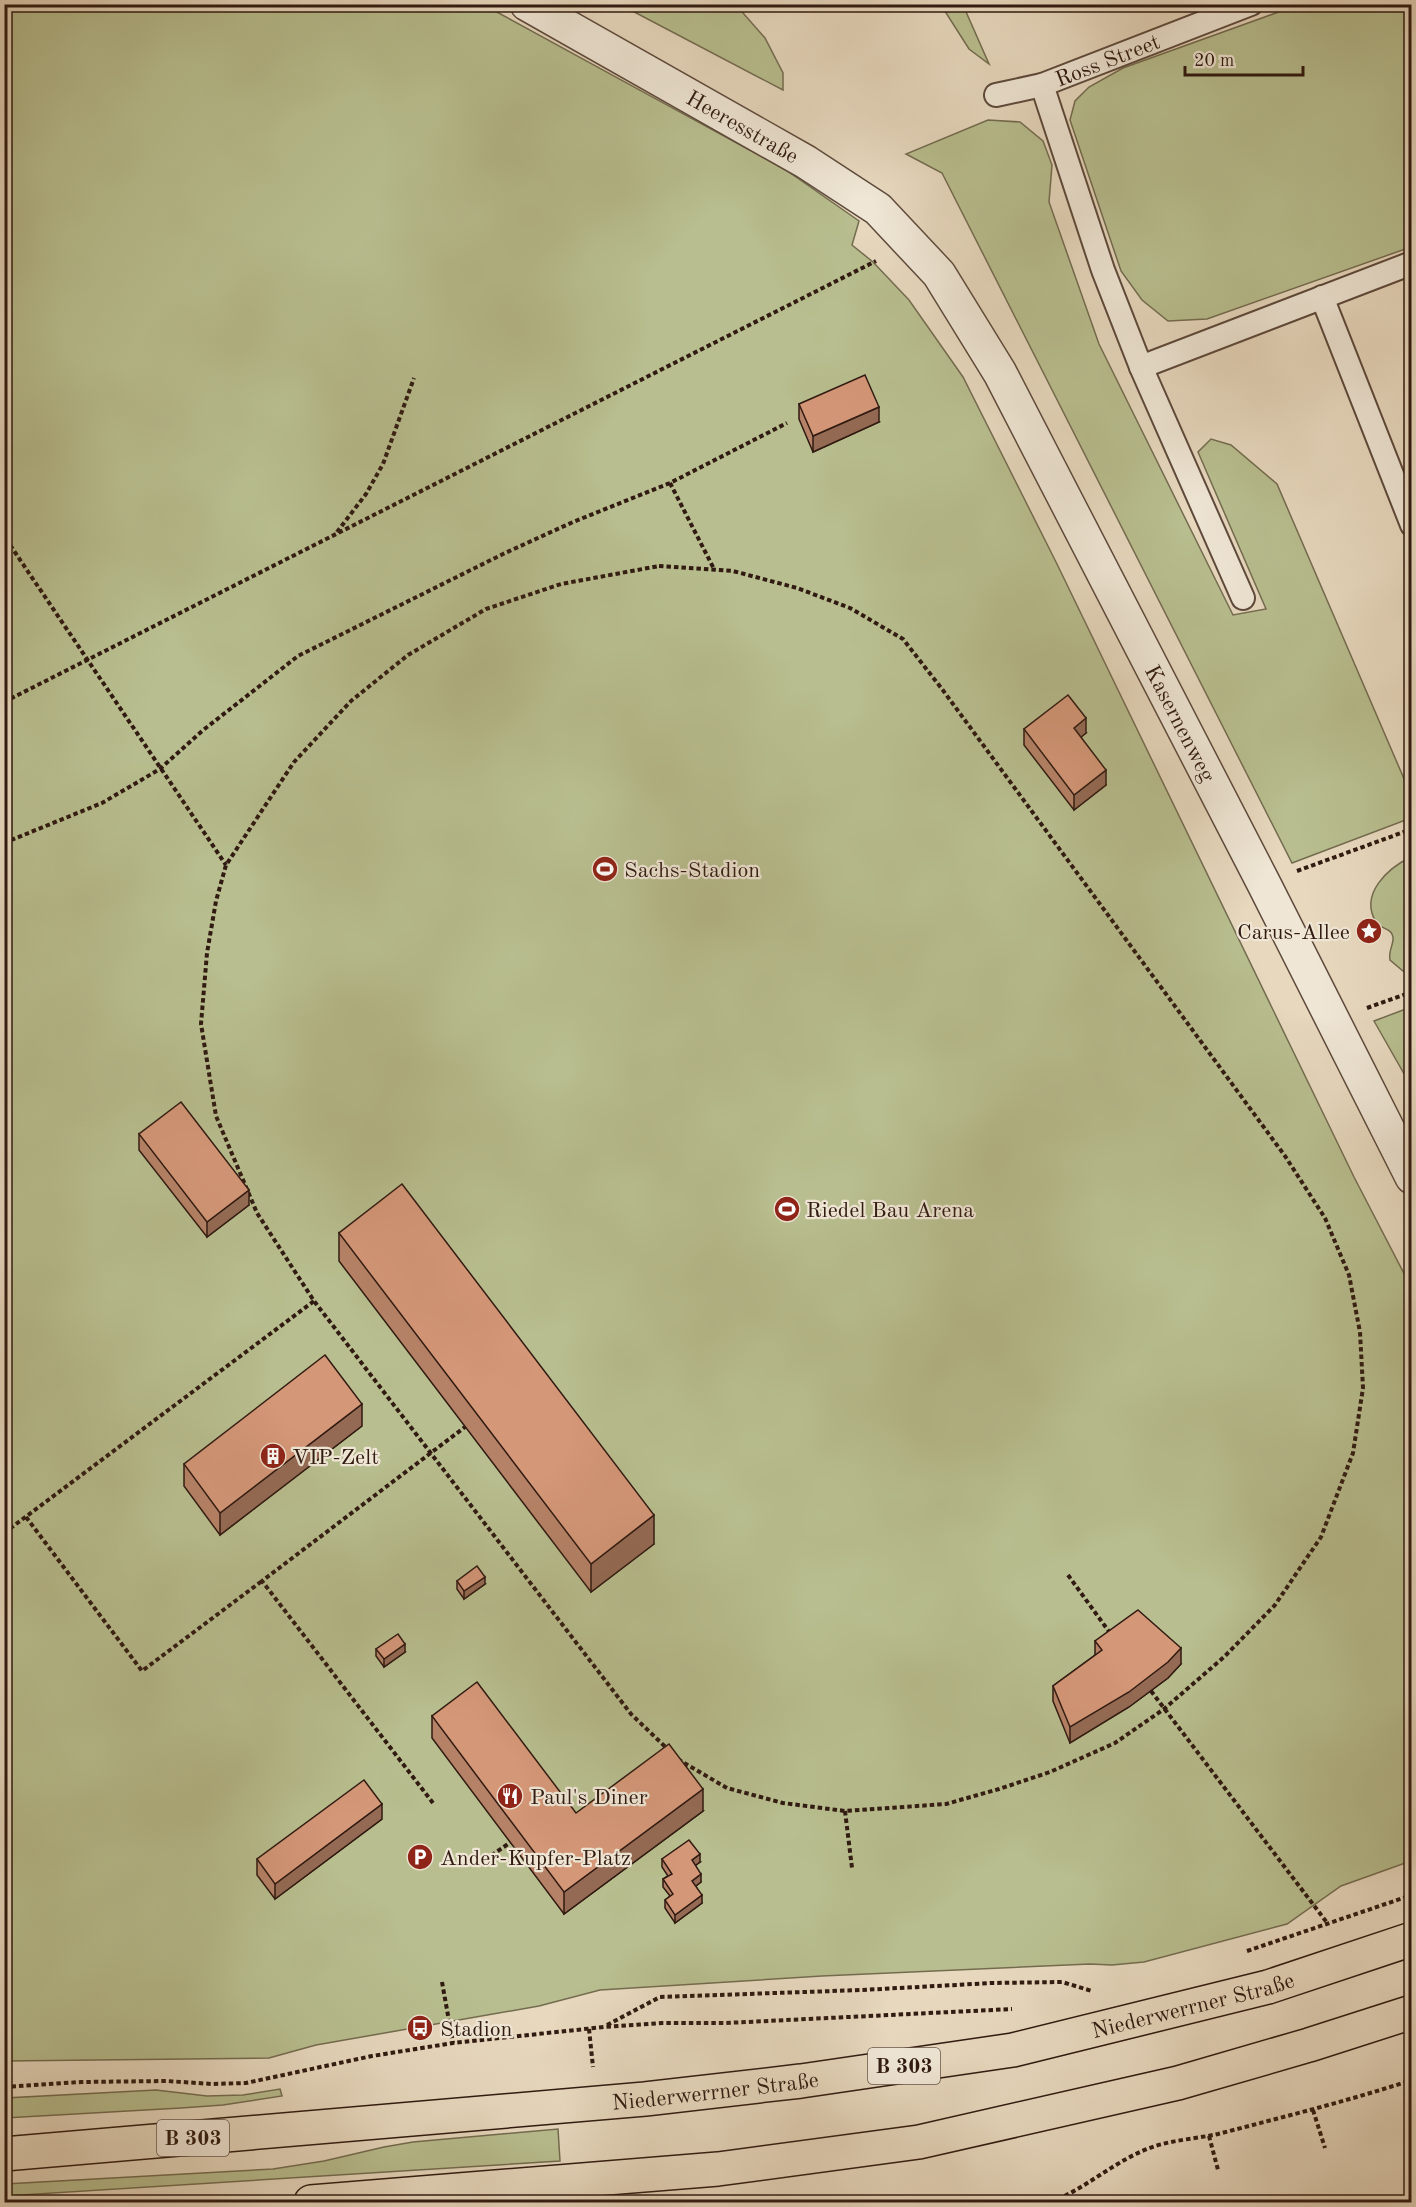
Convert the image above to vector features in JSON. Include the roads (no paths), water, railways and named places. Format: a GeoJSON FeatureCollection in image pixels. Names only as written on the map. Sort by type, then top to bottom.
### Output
{"type":"FeatureCollection","features":[{"type":"Feature","properties":{"kind":"main road","name":"Niederwerrner Straße"},"geometry":{"type":"LineString","coordinates":[[4,2154],[656,2098],[801,2081],[1013,2050],[1268,1987],[1412,1939]]}},
{"type":"Feature","properties":{"kind":"main road"},"geometry":{"type":"LineString","coordinates":[[311,2202],[718,2169],[919,2142],[1178,2083],[1412,2012]]}},
{"type":"Feature","properties":{"kind":"street","name":"Heeresstraße"},"geometry":{"type":"LineString","coordinates":[[527,4],[806,162],[878,209],[939,274]]}},
{"type":"Feature","properties":{"kind":"street","name":"Kasernenweg"},"geometry":{"type":"LineString","coordinates":[[939,274],[1000,373],[1264,884],[1332,1021],[1398,1121],[1412,1177]]}},
{"type":"Feature","properties":{"kind":"lane","name":"Ross Street"},"geometry":{"type":"LineString","coordinates":[[996,95],[1042,85],[1251,4]]}},
{"type":"Feature","properties":{"kind":"lane"},"geometry":{"type":"LineString","coordinates":[[1042,85],[1103,270],[1141,368],[1243,597]]}},
{"type":"Feature","properties":{"kind":"lane"},"geometry":{"type":"LineString","coordinates":[[1141,368],[1412,263]]}},
{"type":"Feature","properties":{"kind":"lane"},"geometry":{"type":"LineString","coordinates":[[1322,297],[1412,525]]}},
{"type":"Feature","properties":{"kind":"place","name":"Sachs-Stadion"},"geometry":{"type":"Point","coordinates":[605,869]}},
{"type":"Feature","properties":{"kind":"place","name":"Carus-Allee"},"geometry":{"type":"Point","coordinates":[1369,931]}},
{"type":"Feature","properties":{"kind":"place","name":"Riedel Bau Arena"},"geometry":{"type":"Point","coordinates":[787,1209]}},
{"type":"Feature","properties":{"kind":"place","name":"VIP-Zelt"},"geometry":{"type":"Point","coordinates":[273,1456]}},
{"type":"Feature","properties":{"kind":"place","name":"Paul's Diner"},"geometry":{"type":"Point","coordinates":[510,1796]}},
{"type":"Feature","properties":{"kind":"place","name":"Ander-Kupfer-Platz"},"geometry":{"type":"Point","coordinates":[420,1857]}},
{"type":"Feature","properties":{"kind":"place","name":"Stadion"},"geometry":{"type":"Point","coordinates":[420,2028]}}]}
